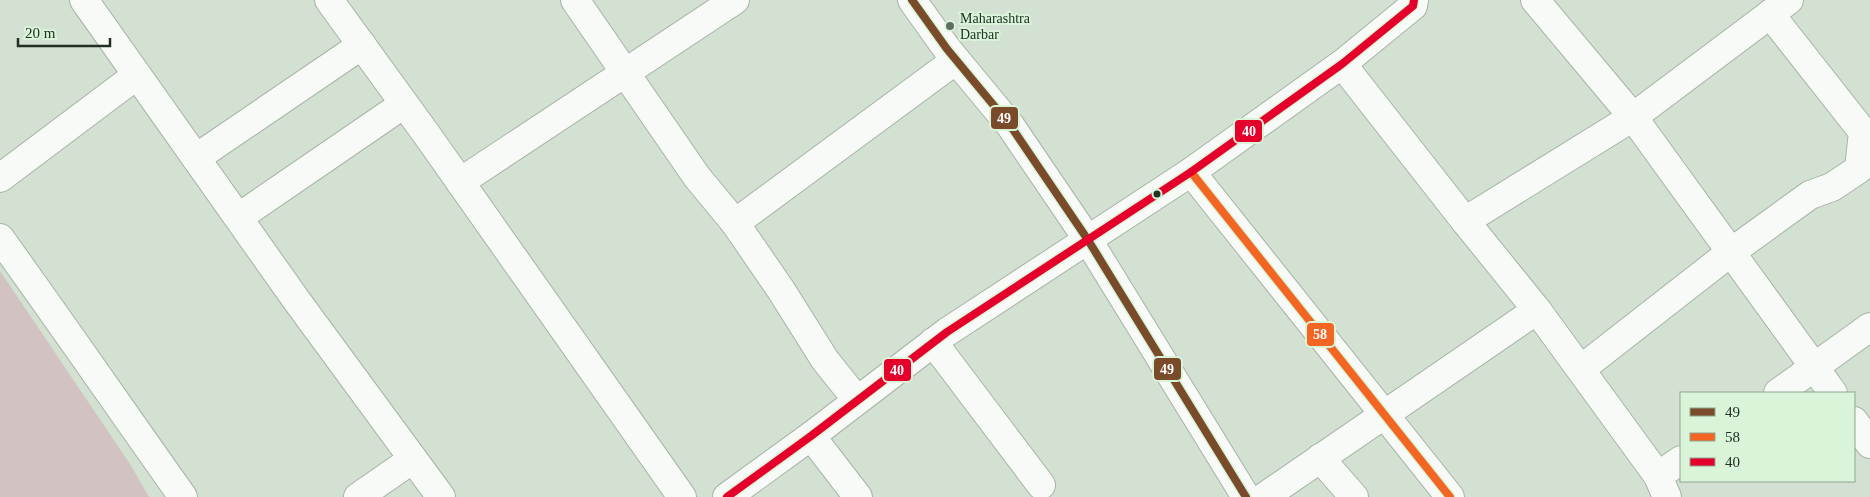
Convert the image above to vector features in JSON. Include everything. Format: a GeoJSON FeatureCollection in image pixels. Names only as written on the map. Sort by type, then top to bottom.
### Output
{"type":"FeatureCollection","features":[{"type":"Feature","properties":{"kind":"street"},"geometry":{"type":"LineString","coordinates":[[84,0],[297,301],[441,497]]}},
{"type":"Feature","properties":{"kind":"street"},"geometry":{"type":"LineString","coordinates":[[329,0],[682,497]]}},
{"type":"Feature","properties":{"kind":"street"},"geometry":{"type":"LineString","coordinates":[[575,0],[697,177],[735,222],[825,360],[857,400]]}},
{"type":"Feature","properties":{"kind":"street"},"geometry":{"type":"LineString","coordinates":[[460,182],[734,0]]}},
{"type":"Feature","properties":{"kind":"street"},"geometry":{"type":"LineString","coordinates":[[912,0],[956,60],[1010,125],[1088,240],[1246,497]]}},
{"type":"Feature","properties":{"kind":"street"},"geometry":{"type":"LineString","coordinates":[[734,495],[933,342],[1191,172],[1342,64],[1413,6],[1414,0]]}},
{"type":"Feature","properties":{"kind":"street"},"geometry":{"type":"LineString","coordinates":[[1535,0],[1634,117],[1832,392]]}},
{"type":"Feature","properties":{"kind":"street"},"geometry":{"type":"LineString","coordinates":[[1465,221],[1634,117],[1780,7],[1868,133],[1858,169],[1832,187],[1810,195],[1731,252],[1581,368]]}},
{"type":"Feature","properties":{"kind":"street"},"geometry":{"type":"LineString","coordinates":[[196,158],[362,45]]}},
{"type":"Feature","properties":{"kind":"street"},"geometry":{"type":"LineString","coordinates":[[735,222],[956,60]]}},
{"type":"Feature","properties":{"kind":"street"},"geometry":{"type":"LineString","coordinates":[[1342,64],[1581,368],[1662,486],[1680,461]]}},
{"type":"Feature","properties":{"kind":"street"},"geometry":{"type":"LineString","coordinates":[[0,178],[137,75]]}},
{"type":"Feature","properties":{"kind":"street"},"geometry":{"type":"LineString","coordinates":[[239,217],[404,104]]}},
{"type":"Feature","properties":{"kind":"street"},"geometry":{"type":"LineString","coordinates":[[1191,172],[1450,497]]}},
{"type":"Feature","properties":{"kind":"street"},"geometry":{"type":"LineString","coordinates":[[0,238],[64,325],[110,395],[183,497]]}},
{"type":"Feature","properties":{"kind":"street"},"geometry":{"type":"LineString","coordinates":[[1264,497],[1537,310]]}},
{"type":"Feature","properties":{"kind":"street"},"geometry":{"type":"LineString","coordinates":[[1779,392],[1815,368],[1870,326]]}},
{"type":"Feature","properties":{"kind":"street"},"geometry":{"type":"LineString","coordinates":[[933,342],[1041,484]]}},
{"type":"Feature","properties":{"kind":"street"},"geometry":{"type":"LineString","coordinates":[[1855,422],[1870,444]]}},
{"type":"Feature","properties":{"kind":"street"},"geometry":{"type":"LineString","coordinates":[[810,436],[858,497]]}},
{"type":"Feature","properties":{"kind":"street"},"geometry":{"type":"LineString","coordinates":[[1320,458],[1354,497]]}},
{"type":"Feature","properties":{"kind":"street"},"geometry":{"type":"LineString","coordinates":[[358,497],[413,460]]}},
{"type":"Feature","properties":{"kind":"shaded area"},"geometry":{"type":"Polygon","coordinates":[[[0,271],[130,464],[149,497],[0,497],[0,271]]]}},
{"type":"Feature","properties":{"kind":"transit line","name":"49"},"geometry":{"type":"LineString","coordinates":[[912,0],[947,49],[1010,125],[1088,240],[1246,497]]}},
{"type":"Feature","properties":{"kind":"transit line","name":"40"},"geometry":{"type":"LineString","coordinates":[[727,497],[811,436],[947,332],[1191,172],[1342,64],[1413,6],[1414,0]]}},
{"type":"Feature","properties":{"kind":"transit line","name":"58"},"geometry":{"type":"LineString","coordinates":[[1191,172],[1450,497]]}},
{"type":"Feature","properties":{"kind":"place","name":"Maharashtra Darbar"},"geometry":{"type":"Point","coordinates":[950,26]}}]}
